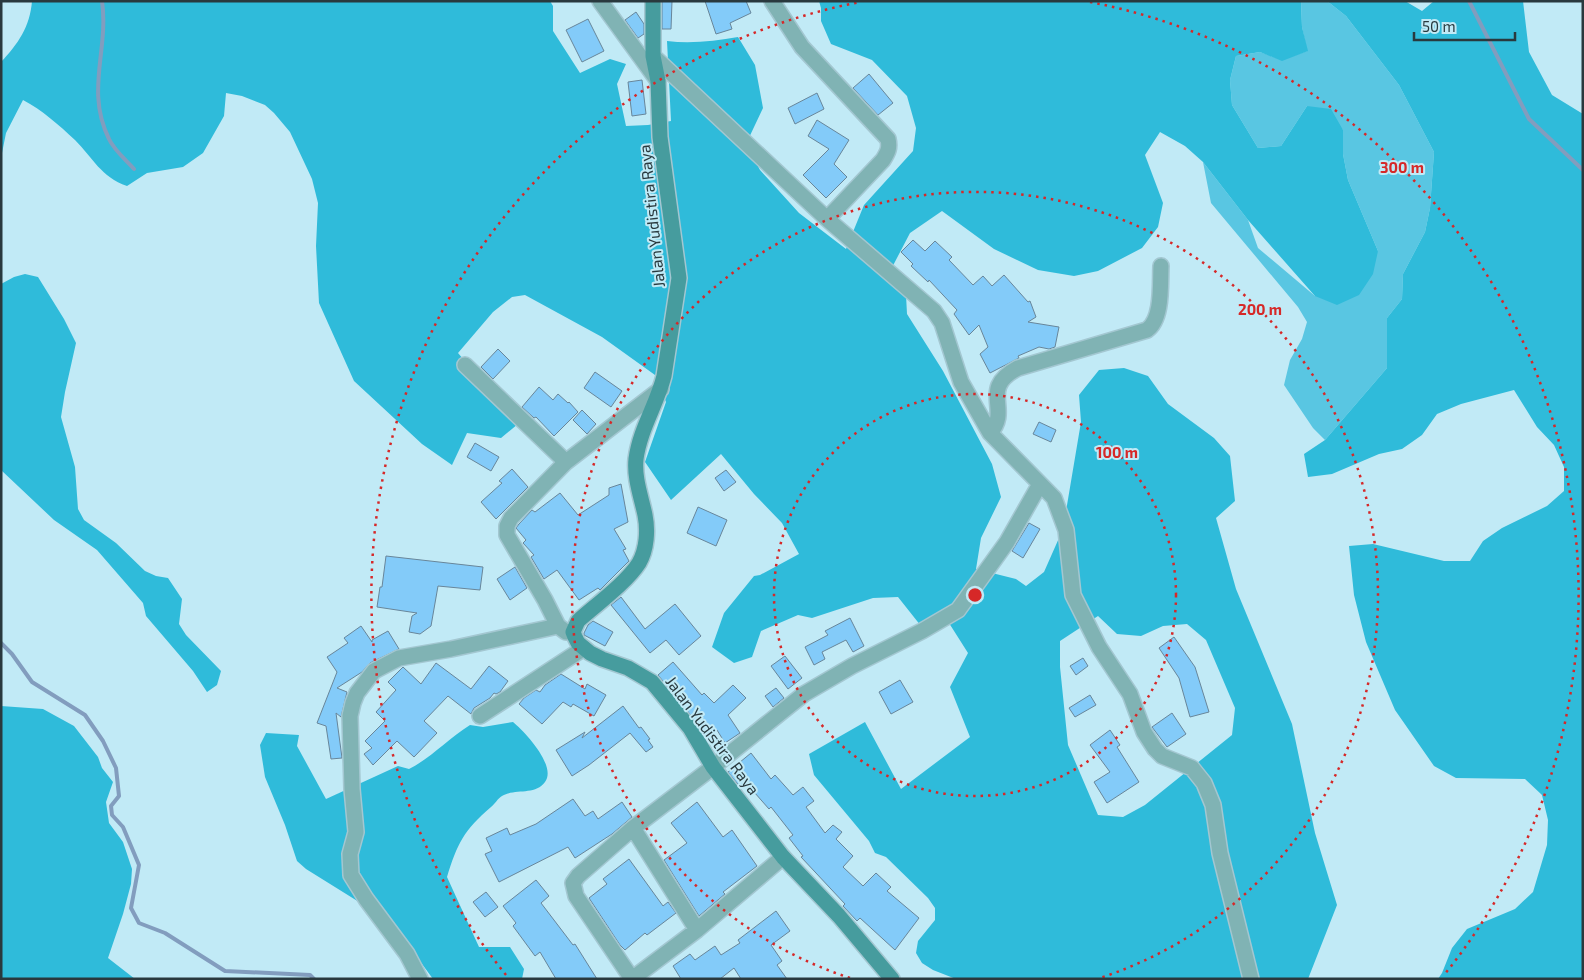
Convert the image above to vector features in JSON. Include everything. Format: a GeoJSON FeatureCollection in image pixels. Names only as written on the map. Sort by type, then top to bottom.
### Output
{"type":"FeatureCollection","features":[{"type":"Feature","properties":{"kind":"street"},"geometry":{"type":"LineString","coordinates":[[600,1],[658,81]]}},
{"type":"Feature","properties":{"kind":"street","name":"Jalan Yudistira Raya"},"geometry":{"type":"LineString","coordinates":[[653,1],[653,56],[658,81],[663,167],[679,278],[673,326],[661,389],[648,419],[636,459],[636,472],[645,516],[646,544],[638,563],[625,579],[578,620],[574,636],[584,648],[602,659],[628,668],[652,682],[690,728],[714,767],[782,857],[839,916],[887,977]]}},
{"type":"Feature","properties":{"kind":"street"},"geometry":{"type":"LineString","coordinates":[[772,1],[802,47],[888,138],[888,153],[883,160],[827,219]]}},
{"type":"Feature","properties":{"kind":"street"},"geometry":{"type":"LineString","coordinates":[[653,56],[827,219],[934,311],[942,323],[960,382],[990,433],[1054,498],[1066,530],[1073,596],[1099,647],[1130,694],[1144,732],[1162,756],[1192,768],[1204,783],[1212,805],[1220,853],[1251,979]]}},
{"type":"Feature","properties":{"kind":"street"},"geometry":{"type":"LineString","coordinates":[[990,433],[995,428],[999,418],[997,390],[1006,374],[1018,368],[1151,328],[1157,315],[1160,300],[1161,266]]}},
{"type":"Feature","properties":{"kind":"street"},"geometry":{"type":"LineString","coordinates":[[466,366],[566,462]]}},
{"type":"Feature","properties":{"kind":"street"},"geometry":{"type":"LineString","coordinates":[[574,636],[558,626],[506,531],[511,518],[566,462],[661,389]]}},
{"type":"Feature","properties":{"kind":"street"},"geometry":{"type":"LineString","coordinates":[[782,857],[698,930],[632,979],[576,896],[574,883],[578,876],[633,828],[714,767],[804,694],[852,666],[922,632],[958,610],[1006,542],[1040,484]]}},
{"type":"Feature","properties":{"kind":"street"},"geometry":{"type":"LineString","coordinates":[[420,979],[407,954],[366,899],[351,875],[350,854],[356,832],[352,789],[350,725],[353,703],[374,671],[399,658],[558,626]]}},
{"type":"Feature","properties":{"kind":"street"},"geometry":{"type":"LineString","coordinates":[[480,716],[584,648]]}},
{"type":"Feature","properties":{"kind":"street"},"geometry":{"type":"LineString","coordinates":[[633,828],[698,930]]}},
{"type":"Feature","properties":{"kind":"shaded area"},"geometry":{"type":"Polygon","coordinates":[[[32,1],[550,1],[553,6],[553,31],[580,73],[610,59],[626,64],[617,84],[626,126],[671,121],[667,41],[703,42],[738,37],[755,65],[763,108],[746,144],[760,170],[799,213],[846,249],[864,205],[913,151],[916,128],[907,96],[872,60],[831,44],[821,21],[819,1],[1303,1],[1301,2],[1302,27],[1308,51],[1282,61],[1260,52],[1236,56],[1230,80],[1232,105],[1258,148],[1281,146],[1307,106],[1331,109],[1343,130],[1343,154],[1348,180],[1378,251],[1373,274],[1359,295],[1337,305],[1315,296],[1248,220],[1203,162],[1185,146],[1160,132],[1145,155],[1163,203],[1158,227],[1142,248],[1098,271],[1074,276],[1038,270],[994,249],[942,211],[910,233],[886,279],[906,295],[907,314],[943,371],[992,464],[1001,497],[981,538],[976,569],[1016,579],[1026,586],[1044,572],[1063,529],[1081,422],[1079,395],[1099,370],[1124,368],[1148,376],[1168,404],[1214,438],[1230,456],[1235,501],[1216,518],[1236,589],[1292,724],[1315,833],[1337,905],[1308,979],[956,979],[933,970],[922,963],[916,953],[918,941],[935,920],[935,908],[928,898],[886,857],[875,853],[869,841],[814,775],[809,754],[865,722],[901,789],[970,737],[950,687],[968,653],[942,612],[921,626],[898,597],[873,598],[812,618],[798,615],[761,631],[752,657],[734,663],[712,647],[724,613],[754,576],[760,575],[799,554],[782,523],[754,494],[721,454],[671,500],[645,462],[666,402],[655,375],[602,337],[525,295],[512,297],[493,312],[458,353],[518,424],[501,438],[467,433],[452,465],[422,444],[354,381],[319,303],[316,246],[318,203],[312,179],[290,132],[265,105],[242,96],[226,93],[224,116],[203,153],[183,167],[147,173],[127,186],[110,178],[63,129],[44,113],[23,100],[6,133],[1,158],[1,62],[22,35],[31,10],[32,1]],[[1098,616],[1060,641],[1060,667],[1068,745],[1098,815],[1123,817],[1145,805],[1232,735],[1235,708],[1206,640],[1187,624],[1163,626],[1141,636],[1117,634],[1098,616]]]}},
{"type":"Feature","properties":{"kind":"shaded area"},"geometry":{"type":"Polygon","coordinates":[[[1301,1],[1327,1],[1346,16],[1399,85],[1434,152],[1430,208],[1425,232],[1403,274],[1402,299],[1387,318],[1387,368],[1325,440],[1313,428],[1284,385],[1290,360],[1302,339],[1307,322],[1298,307],[1211,203],[1203,162],[1248,220],[1258,248],[1315,296],[1378,251],[1348,180],[1343,154],[1343,130],[1307,106],[1281,146],[1258,148],[1232,105],[1230,80],[1236,56],[1260,52],[1282,60],[1307,51],[1302,27],[1301,1]]]}},
{"type":"Feature","properties":{"kind":"shaded area"},"geometry":{"type":"Polygon","coordinates":[[[1327,1],[1405,1],[1422,11],[1434,1],[1523,1],[1529,52],[1552,95],[1583,114],[1583,979],[1438,979],[1452,948],[1467,929],[1515,909],[1533,892],[1547,845],[1548,820],[1542,795],[1525,779],[1456,778],[1434,766],[1395,710],[1366,642],[1354,595],[1349,546],[1373,544],[1444,561],[1470,561],[1483,541],[1502,528],[1547,506],[1564,491],[1564,467],[1554,445],[1537,427],[1514,390],[1461,404],[1437,414],[1422,435],[1402,449],[1379,454],[1332,474],[1308,477],[1304,454],[1325,440],[1387,368],[1387,318],[1402,299],[1403,274],[1425,232],[1430,208],[1434,152],[1399,85],[1346,16],[1327,1]]]}},
{"type":"Feature","properties":{"kind":"shaded area"},"geometry":{"type":"Polygon","coordinates":[[[25,274],[38,277],[64,319],[76,343],[61,417],[75,467],[78,509],[84,520],[116,543],[145,571],[156,576],[168,578],[182,599],[179,624],[186,635],[221,671],[217,685],[207,692],[193,671],[146,616],[143,603],[97,550],[54,520],[1,470],[1,284],[25,274]]]}},
{"type":"Feature","properties":{"kind":"shaded area"},"geometry":{"type":"Polygon","coordinates":[[[1,706],[43,709],[74,726],[98,757],[102,768],[113,782],[106,802],[109,823],[123,842],[132,869],[131,884],[123,914],[108,958],[135,979],[1,979],[1,706]]]}},
{"type":"Feature","properties":{"kind":"shaded area"},"geometry":{"type":"Polygon","coordinates":[[[513,722],[525,733],[538,750],[547,767],[548,775],[545,782],[536,789],[513,792],[502,796],[474,823],[458,846],[447,877],[479,947],[510,947],[524,969],[522,979],[433,979],[376,901],[359,902],[306,869],[297,861],[285,825],[265,777],[260,745],[266,733],[299,735],[297,746],[326,799],[398,766],[409,769],[470,725],[483,727],[513,722]]]}},
{"type":"Feature","properties":{"kind":"building"},"geometry":{"type":"Polygon","coordinates":[[[662,1],[672,1],[671,29],[662,29],[662,1]]]}},
{"type":"Feature","properties":{"kind":"building"},"geometry":{"type":"Polygon","coordinates":[[[705,1],[746,1],[751,13],[730,23],[732,29],[716,34],[705,1]]]}},
{"type":"Feature","properties":{"kind":"building"},"geometry":{"type":"Polygon","coordinates":[[[636,12],[644,24],[644,34],[638,38],[625,20],[636,12]]]}},
{"type":"Feature","properties":{"kind":"building"},"geometry":{"type":"Polygon","coordinates":[[[588,19],[604,51],[582,62],[566,30],[588,19]]]}},
{"type":"Feature","properties":{"kind":"building"},"geometry":{"type":"Polygon","coordinates":[[[869,74],[893,103],[878,115],[853,88],[869,74]]]}},
{"type":"Feature","properties":{"kind":"building"},"geometry":{"type":"Polygon","coordinates":[[[642,80],[646,114],[632,116],[628,82],[642,80]]]}},
{"type":"Feature","properties":{"kind":"building"},"geometry":{"type":"Polygon","coordinates":[[[817,93],[824,109],[795,124],[788,108],[817,93]]]}},
{"type":"Feature","properties":{"kind":"building"},"geometry":{"type":"Polygon","coordinates":[[[817,120],[849,140],[834,164],[847,177],[826,198],[803,175],[829,149],[808,136],[817,120]]]}},
{"type":"Feature","properties":{"kind":"building"},"geometry":{"type":"Polygon","coordinates":[[[913,240],[925,251],[935,241],[952,257],[949,260],[973,285],[983,276],[992,286],[1004,275],[1028,302],[1030,301],[1036,317],[1028,322],[1059,327],[1055,347],[1049,349],[1039,347],[1018,356],[1019,358],[990,373],[980,354],[988,347],[979,325],[969,335],[954,314],[957,310],[929,280],[928,282],[911,266],[913,264],[901,252],[913,240]]]}},
{"type":"Feature","properties":{"kind":"building"},"geometry":{"type":"Polygon","coordinates":[[[498,349],[510,361],[493,379],[481,367],[498,349]]]}},
{"type":"Feature","properties":{"kind":"building"},"geometry":{"type":"Polygon","coordinates":[[[595,372],[622,391],[611,407],[584,388],[595,372]]]}},
{"type":"Feature","properties":{"kind":"building"},"geometry":{"type":"Polygon","coordinates":[[[539,387],[553,400],[558,394],[578,412],[554,436],[536,417],[534,418],[522,407],[539,387]]]}},
{"type":"Feature","properties":{"kind":"building"},"geometry":{"type":"Polygon","coordinates":[[[582,410],[596,424],[587,434],[573,420],[582,410]]]}},
{"type":"Feature","properties":{"kind":"building"},"geometry":{"type":"Polygon","coordinates":[[[1039,422],[1056,430],[1051,442],[1033,434],[1039,422]]]}},
{"type":"Feature","properties":{"kind":"building"},"geometry":{"type":"Polygon","coordinates":[[[475,443],[499,457],[491,471],[467,457],[475,443]]]}},
{"type":"Feature","properties":{"kind":"building"},"geometry":{"type":"Polygon","coordinates":[[[512,469],[528,487],[496,519],[481,502],[502,483],[499,481],[512,469]]]}},
{"type":"Feature","properties":{"kind":"building"},"geometry":{"type":"Polygon","coordinates":[[[726,470],[736,482],[724,491],[715,478],[726,470]]]}},
{"type":"Feature","properties":{"kind":"building"},"geometry":{"type":"Polygon","coordinates":[[[621,484],[628,522],[614,529],[626,549],[623,550],[629,561],[600,590],[598,588],[579,600],[557,570],[544,579],[531,557],[534,555],[523,543],[526,540],[516,528],[532,510],[535,512],[560,493],[578,515],[609,495],[609,488],[621,484]]]}},
{"type":"Feature","properties":{"kind":"building"},"geometry":{"type":"Polygon","coordinates":[[[698,507],[727,520],[716,546],[687,533],[698,507]]]}},
{"type":"Feature","properties":{"kind":"building"},"geometry":{"type":"Polygon","coordinates":[[[1029,523],[1040,529],[1023,558],[1012,551],[1029,523]]]}},
{"type":"Feature","properties":{"kind":"building"},"geometry":{"type":"Polygon","coordinates":[[[386,556],[483,567],[480,590],[438,586],[431,626],[420,634],[409,632],[412,616],[417,613],[377,607],[386,556]]]}},
{"type":"Feature","properties":{"kind":"building"},"geometry":{"type":"Polygon","coordinates":[[[515,567],[527,588],[510,600],[497,579],[515,567]]]}},
{"type":"Feature","properties":{"kind":"building"},"geometry":{"type":"Polygon","coordinates":[[[621,597],[645,629],[675,604],[701,636],[679,655],[666,640],[650,653],[611,605],[621,597]]]}},
{"type":"Feature","properties":{"kind":"building"},"geometry":{"type":"Polygon","coordinates":[[[850,618],[864,646],[853,652],[846,640],[822,652],[825,659],[814,665],[805,647],[828,635],[825,631],[850,618]]]}},
{"type":"Feature","properties":{"kind":"building"},"geometry":{"type":"Polygon","coordinates":[[[593,621],[613,632],[605,646],[584,635],[588,625],[593,621]]]}},
{"type":"Feature","properties":{"kind":"building"},"geometry":{"type":"Polygon","coordinates":[[[361,626],[372,642],[372,640],[388,631],[399,649],[370,663],[362,672],[337,688],[347,692],[341,717],[336,713],[342,758],[331,759],[326,726],[317,723],[337,672],[327,657],[348,643],[344,638],[361,626]]]}},
{"type":"Feature","properties":{"kind":"building"},"geometry":{"type":"Polygon","coordinates":[[[1174,637],[1195,667],[1209,712],[1190,717],[1179,678],[1159,648],[1174,637]]]}},
{"type":"Feature","properties":{"kind":"building"},"geometry":{"type":"Polygon","coordinates":[[[785,656],[802,678],[788,689],[771,666],[785,656]]]}},
{"type":"Feature","properties":{"kind":"building"},"geometry":{"type":"Polygon","coordinates":[[[1083,658],[1088,666],[1076,675],[1070,666],[1083,658]]]}},
{"type":"Feature","properties":{"kind":"building"},"geometry":{"type":"Polygon","coordinates":[[[673,662],[702,695],[704,693],[714,703],[733,685],[746,698],[728,715],[740,733],[725,743],[717,730],[709,736],[658,675],[673,662]]]}},
{"type":"Feature","properties":{"kind":"building"},"geometry":{"type":"Polygon","coordinates":[[[436,663],[471,689],[489,666],[508,681],[500,692],[494,693],[490,698],[474,708],[471,714],[448,696],[424,721],[437,733],[414,757],[397,741],[373,765],[364,754],[372,748],[365,741],[385,721],[376,712],[396,690],[388,682],[403,667],[421,684],[436,663]]]}},
{"type":"Feature","properties":{"kind":"building"},"geometry":{"type":"Polygon","coordinates":[[[561,674],[585,689],[587,684],[606,695],[594,716],[573,704],[571,707],[563,702],[542,724],[519,704],[536,690],[540,692],[545,685],[561,674]]]}},
{"type":"Feature","properties":{"kind":"building"},"geometry":{"type":"Polygon","coordinates":[[[900,680],[913,702],[891,714],[879,692],[900,680]]]}},
{"type":"Feature","properties":{"kind":"building"},"geometry":{"type":"Polygon","coordinates":[[[776,688],[784,698],[773,707],[765,696],[776,688]]]}},
{"type":"Feature","properties":{"kind":"building"},"geometry":{"type":"Polygon","coordinates":[[[1090,695],[1096,705],[1075,717],[1069,708],[1090,695]]]}},
{"type":"Feature","properties":{"kind":"building"},"geometry":{"type":"Polygon","coordinates":[[[623,706],[639,728],[641,727],[650,739],[648,740],[653,747],[646,752],[630,733],[572,776],[556,750],[585,732],[582,738],[623,706]]]}},
{"type":"Feature","properties":{"kind":"building"},"geometry":{"type":"Polygon","coordinates":[[[1172,713],[1186,734],[1167,747],[1152,727],[1172,713]]]}},
{"type":"Feature","properties":{"kind":"building"},"geometry":{"type":"Polygon","coordinates":[[[1110,730],[1120,745],[1117,747],[1139,782],[1107,803],[1094,782],[1110,772],[1090,745],[1110,730]]]}},
{"type":"Feature","properties":{"kind":"building"},"geometry":{"type":"Polygon","coordinates":[[[751,753],[771,779],[775,775],[793,795],[803,787],[814,801],[806,807],[825,833],[833,825],[842,832],[836,839],[853,856],[843,867],[863,886],[876,873],[891,887],[887,891],[919,918],[895,950],[860,918],[857,921],[843,906],[845,904],[801,857],[803,856],[789,838],[793,835],[771,807],[769,809],[747,784],[741,788],[728,772],[751,753]]]}},
{"type":"Feature","properties":{"kind":"building"},"geometry":{"type":"Polygon","coordinates":[[[573,799],[585,816],[593,811],[598,819],[622,802],[632,817],[612,834],[575,858],[568,847],[499,882],[485,854],[492,851],[486,838],[507,828],[510,835],[536,824],[573,799]]]}},
{"type":"Feature","properties":{"kind":"building"},"geometry":{"type":"Polygon","coordinates":[[[697,802],[723,837],[732,830],[757,866],[723,892],[725,894],[699,916],[664,860],[687,843],[671,823],[697,802]]]}},
{"type":"Feature","properties":{"kind":"building"},"geometry":{"type":"Polygon","coordinates":[[[629,859],[663,906],[668,902],[676,913],[647,935],[645,933],[625,950],[589,898],[607,884],[603,879],[629,859]]]}},
{"type":"Feature","properties":{"kind":"building"},"geometry":{"type":"Polygon","coordinates":[[[536,880],[549,896],[541,903],[573,945],[575,944],[597,979],[556,979],[540,952],[535,956],[513,926],[516,923],[503,906],[536,880]]]}},
{"type":"Feature","properties":{"kind":"building"},"geometry":{"type":"Polygon","coordinates":[[[486,892],[498,907],[485,917],[473,902],[486,892]]]}},
{"type":"Feature","properties":{"kind":"building"},"geometry":{"type":"Polygon","coordinates":[[[776,911],[790,931],[771,945],[782,961],[777,965],[787,979],[741,979],[734,968],[720,979],[681,979],[673,966],[690,954],[695,960],[715,946],[721,955],[740,943],[738,940],[776,911]]]}},
{"type":"Feature","properties":{"kind":"waterway"},"geometry":{"type":"LineString","coordinates":[[102,1],[103,37],[98,87],[102,121],[111,143],[134,169]]}},
{"type":"Feature","properties":{"kind":"waterway"},"geometry":{"type":"LineString","coordinates":[[1469,1],[1529,119],[1583,170]]}},
{"type":"Feature","properties":{"kind":"waterway"},"geometry":{"type":"LineString","coordinates":[[1,643],[12,654],[32,682],[85,715],[103,741],[116,768],[119,796],[111,806],[112,815],[123,827],[139,865],[131,908],[139,923],[165,933],[225,971],[310,975],[314,979]]}}]}
